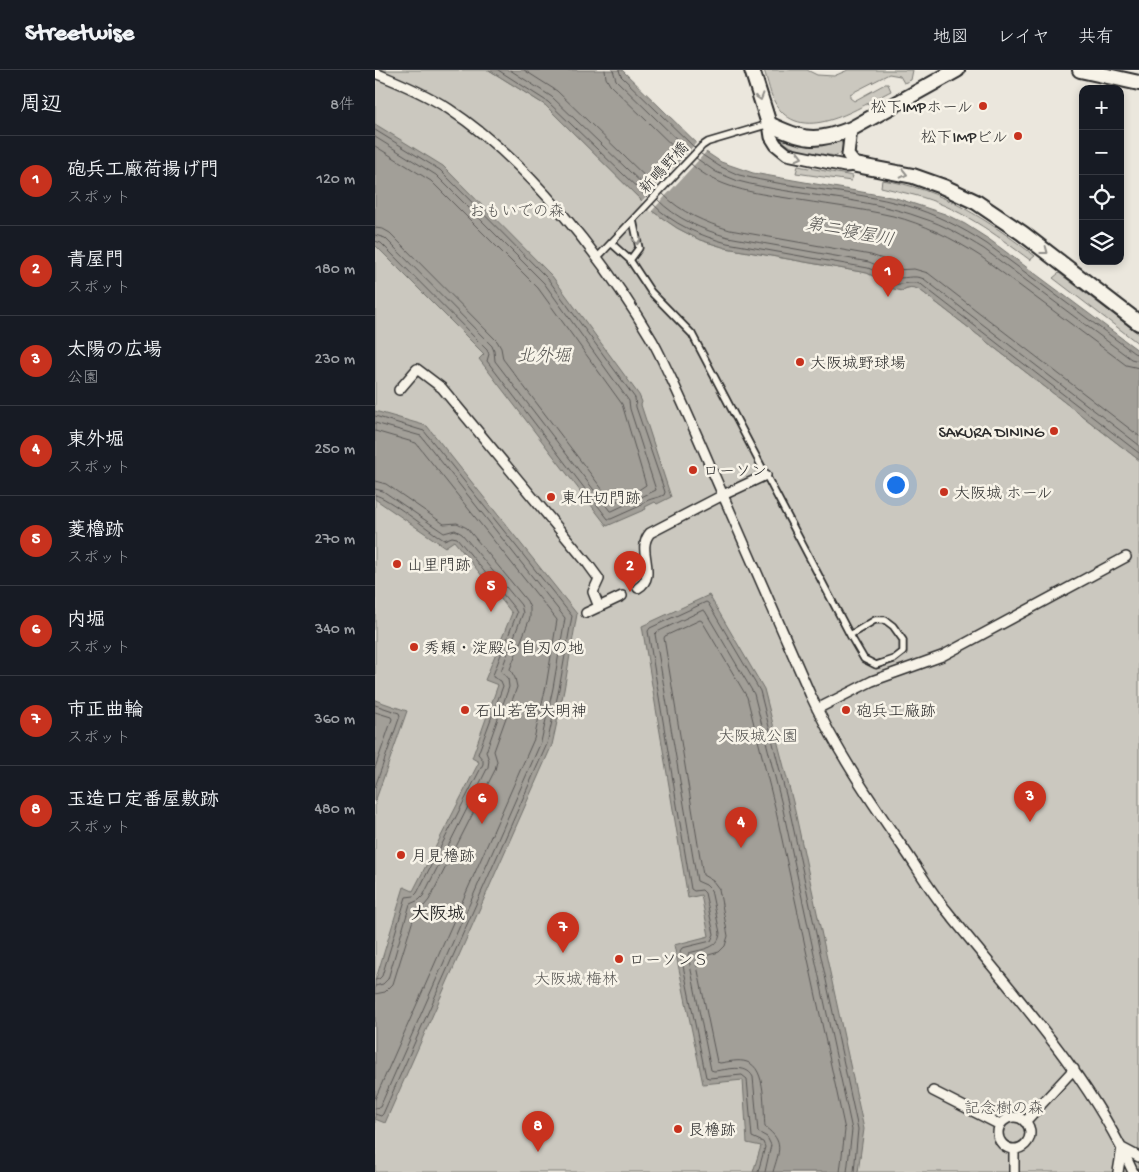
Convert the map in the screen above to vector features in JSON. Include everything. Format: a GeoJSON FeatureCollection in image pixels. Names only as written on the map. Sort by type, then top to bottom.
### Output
{"type":"FeatureCollection","features":[{"type":"Feature","properties":{"kind":"street"},"geometry":{"type":"LineString","coordinates":[[752,70],[769,124],[771,137],[776,145],[787,154],[845,166],[856,165],[913,176],[944,187],[976,202],[1022,233],[1139,323]]}},
{"type":"Feature","properties":{"kind":"street"},"geometry":{"type":"LineString","coordinates":[[769,124],[790,133],[814,139],[836,135],[851,129],[957,70]]}},
{"type":"Feature","properties":{"kind":"street"},"geometry":{"type":"LineString","coordinates":[[1080,70],[1139,83]]}},
{"type":"Feature","properties":{"kind":"street"},"geometry":{"type":"LineString","coordinates":[[375,73],[406,86],[439,104],[482,133],[541,190],[597,258],[652,340],[686,410],[817,709],[833,739],[867,796],[945,909],[1074,1069],[1122,1148],[1133,1172]]}},
{"type":"Feature","properties":{"kind":"street"},"geometry":{"type":"LineString","coordinates":[[851,129],[848,155],[856,165]]}},
{"type":"Feature","properties":{"kind":"street"},"geometry":{"type":"LineString","coordinates":[[399,390],[417,369],[443,388],[599,579],[593,592],[599,607]]}},
{"type":"Feature","properties":{"kind":"street"},"geometry":{"type":"LineString","coordinates":[[638,588],[643,585],[648,575],[644,546],[650,533],[766,475]]}},
{"type":"Feature","properties":{"kind":"street"},"geometry":{"type":"LineString","coordinates":[[817,709],[872,681],[942,656],[1126,557]]}},
{"type":"Feature","properties":{"kind":"street"},"geometry":{"type":"LineString","coordinates":[[586,613],[622,596]]}},
{"type":"Feature","properties":{"kind":"street"},"geometry":{"type":"LineString","coordinates":[[1025,1122],[1074,1069]]}},
{"type":"Feature","properties":{"kind":"street"},"geometry":{"type":"LineString","coordinates":[[933,1091],[1000,1125]]}},
{"type":"Feature","properties":{"kind":"street"},"geometry":{"type":"LineString","coordinates":[[1012,1117],[1019,1118],[1029,1127],[1029,1140],[1025,1145],[1014,1150],[1007,1148],[999,1138],[1000,1125],[1012,1117]]}},
{"type":"Feature","properties":{"kind":"street"},"geometry":{"type":"LineString","coordinates":[[1122,1148],[1139,1157]]}},
{"type":"Feature","properties":{"kind":"street"},"geometry":{"type":"LineString","coordinates":[[1118,1172],[1122,1148]]}},
{"type":"Feature","properties":{"kind":"street"},"geometry":{"type":"LineString","coordinates":[[1014,1150],[1014,1172]]}},
{"type":"Feature","properties":{"kind":"lane","name":"新鴫野橋"},"geometry":{"type":"LineString","coordinates":[[597,258],[702,146],[708,142],[769,124]]}},
{"type":"Feature","properties":{"kind":"lane"},"geometry":{"type":"LineString","coordinates":[[630,260],[639,248],[633,220]]}},
{"type":"Feature","properties":{"kind":"lane"},"geometry":{"type":"LineString","coordinates":[[611,243],[630,260],[651,292],[692,334],[850,635],[863,659],[877,664],[894,659],[903,652],[903,640],[893,626],[885,620],[875,620],[850,635]]}},
{"type":"Feature","properties":{"kind":"green space","name":"大阪城公園"},"geometry":{"type":"Polygon","coordinates":[[[375,70],[489,70],[545,105],[652,211],[677,228],[700,240],[726,248],[867,273],[875,277],[881,286],[904,289],[912,287],[920,290],[1139,460],[1139,1172],[375,1172],[375,70]]]}},
{"type":"Feature","properties":{"kind":"green space"},"geometry":{"type":"Polygon","coordinates":[[[764,70],[807,70],[817,75],[834,76],[848,70],[913,70],[911,80],[904,83],[900,76],[889,74],[850,94],[850,98],[854,101],[885,84],[888,84],[891,91],[849,113],[817,123],[802,123],[788,117],[777,106],[764,70]]]}},
{"type":"Feature","properties":{"kind":"green space"},"geometry":{"type":"Polygon","coordinates":[[[779,136],[795,142],[808,144],[840,140],[843,145],[841,153],[836,156],[812,153],[790,146],[779,136]]]}},
{"type":"Feature","properties":{"kind":"green space"},"geometry":{"type":"Polygon","coordinates":[[[798,166],[853,176],[851,181],[796,173],[798,166]]]}},
{"type":"Feature","properties":{"kind":"green space"},"geometry":{"type":"Polygon","coordinates":[[[882,180],[904,184],[944,198],[1000,230],[1035,256],[1030,260],[990,231],[946,206],[914,195],[881,187],[882,180]]]}},
{"type":"Feature","properties":{"kind":"green space"},"geometry":{"type":"Polygon","coordinates":[[[1059,273],[1139,334],[1139,344],[1053,278],[1059,273]]]}},
{"type":"Feature","properties":{"kind":"water","name":"第二寝屋川"},"geometry":{"type":"Polygon","coordinates":[[[489,70],[622,70],[706,152],[721,162],[753,173],[896,198],[945,214],[965,224],[990,240],[1139,351],[1139,460],[920,290],[906,288],[902,291],[881,286],[875,277],[867,273],[726,248],[700,240],[677,228],[652,211],[545,105],[489,70]]]}},
{"type":"Feature","properties":{"kind":"water","name":"北外堀"},"geometry":{"type":"Polygon","coordinates":[[[375,124],[443,166],[552,276],[639,395],[671,497],[657,504],[655,502],[645,507],[646,509],[607,526],[479,359],[484,354],[375,245],[375,124]]]}},
{"type":"Feature","properties":{"kind":"water"},"geometry":{"type":"Polygon","coordinates":[[[375,411],[427,426],[577,614],[552,745],[385,1123],[375,1119],[375,982],[404,887],[413,891],[479,762],[472,758],[498,685],[485,680],[512,613],[454,541],[445,547],[375,499],[375,411]]]}},
{"type":"Feature","properties":{"kind":"water"},"geometry":{"type":"Polygon","coordinates":[[[709,595],[764,689],[793,802],[864,1129],[858,1172],[753,1172],[761,1146],[747,1143],[743,1080],[703,1084],[674,945],[709,936],[701,895],[688,898],[642,626],[709,595]]]}},
{"type":"Feature","properties":{"kind":"water"},"geometry":{"type":"Polygon","coordinates":[[[375,700],[407,711],[375,802],[375,700]]]}},
{"type":"Feature","properties":{"kind":"pier"},"geometry":{"type":"Polygon","coordinates":[[[698,141],[710,151],[706,152],[651,212],[641,202],[698,141]]]}},
{"type":"Feature","properties":{"kind":"place","name":"松下IMPホール"},"geometry":{"type":"Point","coordinates":[983,106]}},
{"type":"Feature","properties":{"kind":"place","name":"松下IMPビル"},"geometry":{"type":"Point","coordinates":[1018,136]}},
{"type":"Feature","properties":{"kind":"place","name":"砲兵工廠荷揚げ門"},"geometry":{"type":"Point","coordinates":[888,297]}},
{"type":"Feature","properties":{"kind":"place","name":"大阪城野球場"},"geometry":{"type":"Point","coordinates":[800,362]}},
{"type":"Feature","properties":{"kind":"place","name":"SAKURA DINING"},"geometry":{"type":"Point","coordinates":[1054,431]}},
{"type":"Feature","properties":{"kind":"place","name":"ローソン"},"geometry":{"type":"Point","coordinates":[693,470]}},
{"type":"Feature","properties":{"kind":"place","name":"大阪城 ホール"},"geometry":{"type":"Point","coordinates":[944,492]}},
{"type":"Feature","properties":{"kind":"place","name":"東仕切門跡"},"geometry":{"type":"Point","coordinates":[551,497]}},
{"type":"Feature","properties":{"kind":"place","name":"山里門跡"},"geometry":{"type":"Point","coordinates":[397,564]}},
{"type":"Feature","properties":{"kind":"place","name":"青屋門"},"geometry":{"type":"Point","coordinates":[630,592]}},
{"type":"Feature","properties":{"kind":"place","name":"菱櫓跡"},"geometry":{"type":"Point","coordinates":[491,612]}},
{"type":"Feature","properties":{"kind":"place","name":"秀頼・淀殿ら自刃の地"},"geometry":{"type":"Point","coordinates":[414,647]}},
{"type":"Feature","properties":{"kind":"place","name":"石山若宮大明神"},"geometry":{"type":"Point","coordinates":[465,710]}},
{"type":"Feature","properties":{"kind":"place","name":"砲兵工廠跡"},"geometry":{"type":"Point","coordinates":[846,710]}},
{"type":"Feature","properties":{"kind":"place","name":"太陽の広場"},"geometry":{"type":"Point","coordinates":[1030,822]}},
{"type":"Feature","properties":{"kind":"place","name":"内堀"},"geometry":{"type":"Point","coordinates":[482,824]}},
{"type":"Feature","properties":{"kind":"place","name":"東外堀"},"geometry":{"type":"Point","coordinates":[741,848]}},
{"type":"Feature","properties":{"kind":"place","name":"月見櫓跡"},"geometry":{"type":"Point","coordinates":[401,855]}},
{"type":"Feature","properties":{"kind":"place","name":"市正曲輪"},"geometry":{"type":"Point","coordinates":[563,953]}},
{"type":"Feature","properties":{"kind":"place","name":"ローソンＳ"},"geometry":{"type":"Point","coordinates":[619,959]}},
{"type":"Feature","properties":{"kind":"place","name":"艮櫓跡"},"geometry":{"type":"Point","coordinates":[678,1129]}},
{"type":"Feature","properties":{"kind":"place","name":"玉造口定番屋敷跡"},"geometry":{"type":"Point","coordinates":[538,1152]}},
{"type":"Feature","properties":{"kind":"district","name":"大阪城"},"geometry":{"type":"Point","coordinates":[438,913]}},
{"type":"Feature","properties":{"kind":"park label","name":"おもいでの森"},"geometry":{"type":"Point","coordinates":[517,210]}},
{"type":"Feature","properties":{"kind":"park label","name":"大阪城 梅林"},"geometry":{"type":"Point","coordinates":[576,978]}},
{"type":"Feature","properties":{"kind":"park label","name":"記念樹の森"},"geometry":{"type":"Point","coordinates":[1004,1107]}}]}
